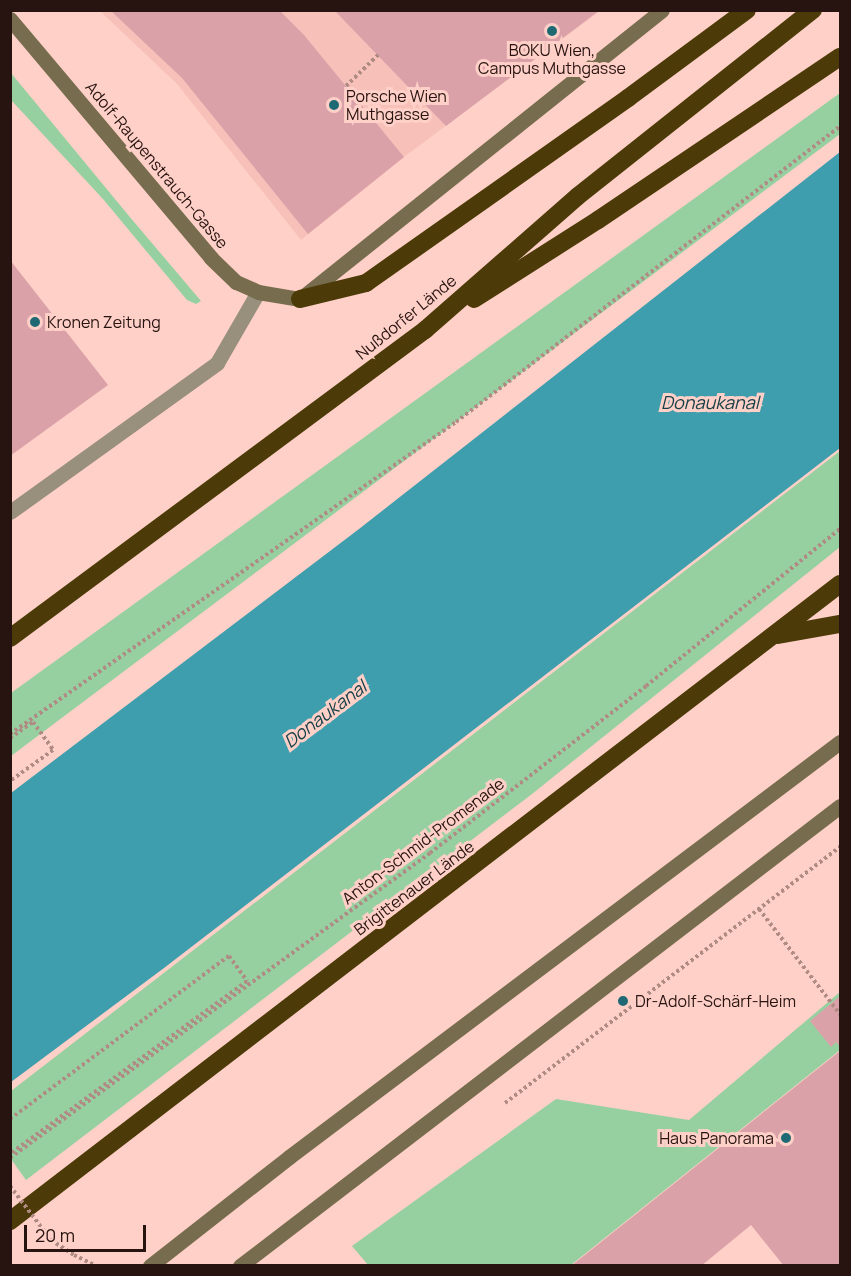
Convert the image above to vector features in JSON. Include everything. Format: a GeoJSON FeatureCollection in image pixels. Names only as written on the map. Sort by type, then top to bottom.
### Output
{"type":"FeatureCollection","features":[{"type":"Feature","properties":{"kind":"highway"},"geometry":{"type":"LineString","coordinates":[[300,298],[366,284],[628,98],[747,10]]}},
{"type":"Feature","properties":{"kind":"highway","name":"Nußdorfer Lände"},"geometry":{"type":"LineString","coordinates":[[10,638],[425,330],[578,195],[813,10]]}},
{"type":"Feature","properties":{"kind":"highway"},"geometry":{"type":"LineString","coordinates":[[425,330],[598,220],[840,57]]}},
{"type":"Feature","properties":{"kind":"highway","name":"Brigittenauer Lände"},"geometry":{"type":"LineString","coordinates":[[10,1221],[840,584]]}},
{"type":"Feature","properties":{"kind":"highway"},"geometry":{"type":"LineString","coordinates":[[776,635],[840,624]]}},
{"type":"Feature","properties":{"kind":"main road"},"geometry":{"type":"LineString","coordinates":[[300,298],[662,10]]}},
{"type":"Feature","properties":{"kind":"main road","name":"Adolf-Raupenstrauch-Gasse"},"geometry":{"type":"LineString","coordinates":[[10,19],[212,258],[236,282],[258,292],[300,298]]}},
{"type":"Feature","properties":{"kind":"main road"},"geometry":{"type":"LineString","coordinates":[[150,1266],[289,1156],[840,742]]}},
{"type":"Feature","properties":{"kind":"main road"},"geometry":{"type":"LineString","coordinates":[[240,1266],[840,806]]}},
{"type":"Feature","properties":{"kind":"lane"},"geometry":{"type":"LineString","coordinates":[[10,512],[217,363],[258,292]]}},
{"type":"Feature","properties":{"kind":"path"},"geometry":{"type":"LineString","coordinates":[[346,86],[378,55]]}},
{"type":"Feature","properties":{"kind":"path"},"geometry":{"type":"LineString","coordinates":[[10,734],[456,423],[840,126]]}},
{"type":"Feature","properties":{"kind":"path","name":"Anton-Schmid-Promenade"},"geometry":{"type":"LineString","coordinates":[[10,1156],[430,853],[646,686],[840,529]]}},
{"type":"Feature","properties":{"kind":"path"},"geometry":{"type":"LineString","coordinates":[[10,738],[33,722],[53,750],[10,781]]}},
{"type":"Feature","properties":{"kind":"path"},"geometry":{"type":"LineString","coordinates":[[498,1108],[840,847]]}},
{"type":"Feature","properties":{"kind":"path"},"geometry":{"type":"LineString","coordinates":[[759,909],[840,1014]]}},
{"type":"Feature","properties":{"kind":"path"},"geometry":{"type":"LineString","coordinates":[[10,1119],[229,956],[247,981],[10,1156]]}},
{"type":"Feature","properties":{"kind":"path"},"geometry":{"type":"LineString","coordinates":[[10,1186],[51,1240],[97,1266]]}},
{"type":"Feature","properties":{"kind":"shaded area","name":"Porsche Wien Muthgasse"},"geometry":{"type":"Polygon","coordinates":[[[100,11],[600,11],[404,157],[301,240],[177,84],[100,11]]]}},
{"type":"Feature","properties":{"kind":"green space"},"geometry":{"type":"Polygon","coordinates":[[[11,73],[201,301],[196,304],[187,300],[103,199],[11,100],[11,73]]]}},
{"type":"Feature","properties":{"kind":"green space"},"geometry":{"type":"Polygon","coordinates":[[[840,93],[840,134],[11,756],[11,693],[840,93]]]}},
{"type":"Feature","properties":{"kind":"green space"},"geometry":{"type":"Polygon","coordinates":[[[840,451],[840,547],[532,794],[26,1180],[11,1159],[11,1091],[840,451]]]}},
{"type":"Feature","properties":{"kind":"green space"},"geometry":{"type":"Polygon","coordinates":[[[840,992],[840,1050],[571,1265],[368,1265],[352,1246],[556,1099],[689,1120],[840,992]]]}},
{"type":"Feature","properties":{"kind":"water","name":"Donaukanal"},"geometry":{"type":"Polygon","coordinates":[[[840,152],[840,448],[164,968],[11,1082],[11,793],[359,529],[840,152]]]}},
{"type":"Feature","properties":{"kind":"building"},"geometry":{"type":"Polygon","coordinates":[[[110,10],[279,10],[304,35],[404,157],[308,234],[182,78],[110,10]]]}},
{"type":"Feature","properties":{"kind":"building"},"geometry":{"type":"Polygon","coordinates":[[[334,10],[600,10],[446,126],[334,10]]]}},
{"type":"Feature","properties":{"kind":"building","name":"Kronen Zeitung"},"geometry":{"type":"Polygon","coordinates":[[[10,260],[108,385],[10,456],[10,260]]]}},
{"type":"Feature","properties":{"kind":"building"},"geometry":{"type":"Polygon","coordinates":[[[840,996],[840,1047],[836,1042],[831,1047],[810,1021],[840,996]]]}},
{"type":"Feature","properties":{"kind":"building","name":"Haus Panorama"},"geometry":{"type":"Polygon","coordinates":[[[840,1051],[840,1266],[784,1266],[751,1225],[701,1266],[571,1266],[840,1051]]]}},
{"type":"Feature","properties":{"kind":"place","name":"BOKU Wien, Campus Muthgasse"},"geometry":{"type":"Point","coordinates":[552,31]}},
{"type":"Feature","properties":{"kind":"place","name":"Porsche Wien Muthgasse"},"geometry":{"type":"Point","coordinates":[334,105]}},
{"type":"Feature","properties":{"kind":"place","name":"Kronen Zeitung"},"geometry":{"type":"Point","coordinates":[35,322]}},
{"type":"Feature","properties":{"kind":"place","name":"Dr-Adolf-Schärf-Heim"},"geometry":{"type":"Point","coordinates":[623,1001]}},
{"type":"Feature","properties":{"kind":"place","name":"Haus Panorama"},"geometry":{"type":"Point","coordinates":[786,1138]}}]}
